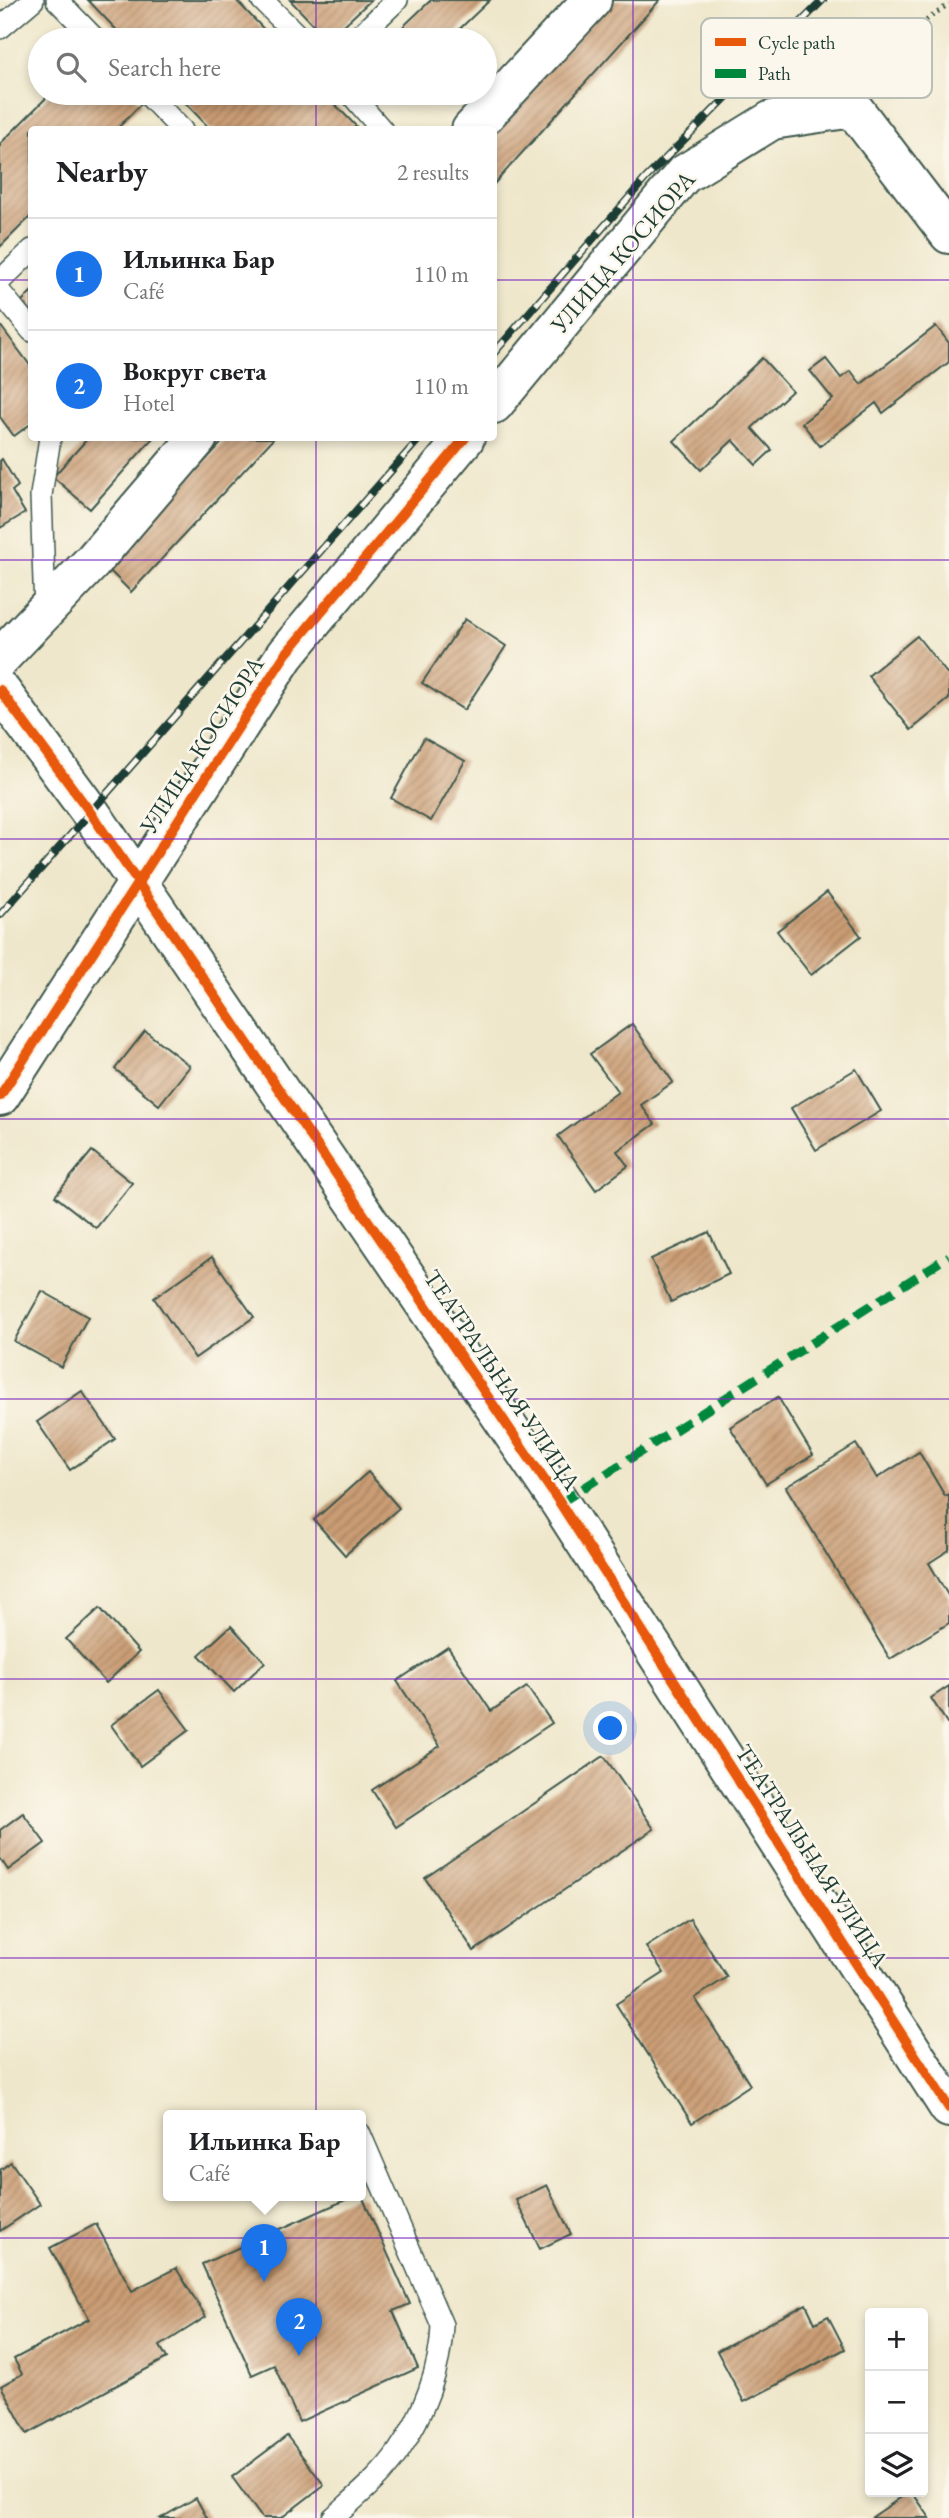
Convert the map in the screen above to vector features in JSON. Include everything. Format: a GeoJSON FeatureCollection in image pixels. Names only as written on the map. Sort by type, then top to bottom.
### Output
{"type":"FeatureCollection","features":[{"type":"Feature","properties":{"kind":"street"},"geometry":{"type":"LineString","coordinates":[[497,102],[592,0]]}},
{"type":"Feature","properties":{"kind":"street"},"geometry":{"type":"LineString","coordinates":[[475,126],[494,105]]}},
{"type":"Feature","properties":{"kind":"street"},"geometry":{"type":"LineString","coordinates":[[853,108],[949,234]]}},
{"type":"Feature","properties":{"kind":"street","name":"УЛИЦА КОСИОРА"},"geometry":{"type":"LineString","coordinates":[[497,400],[684,175],[772,120],[853,108]]}},
{"type":"Feature","properties":{"kind":"street"},"geometry":{"type":"LineString","coordinates":[[0,659],[93,561],[195,441]]}},
{"type":"Feature","properties":{"kind":"street","name":"УЛИЦА КОСИОРА"},"geometry":{"type":"LineString","coordinates":[[0,1096],[285,655],[463,441]]}},
{"type":"Feature","properties":{"kind":"street","name":"ТЕАТРАЛЬНАЯ УЛИЦА"},"geometry":{"type":"LineString","coordinates":[[0,690],[90,812],[560,1503],[949,2108]]}},
{"type":"Feature","properties":{"kind":"lane"},"geometry":{"type":"LineString","coordinates":[[0,28],[33,0]]}},
{"type":"Feature","properties":{"kind":"lane"},"geometry":{"type":"LineString","coordinates":[[57,0],[84,28]]}},
{"type":"Feature","properties":{"kind":"lane"},"geometry":{"type":"LineString","coordinates":[[262,0],[290,28]]}},
{"type":"Feature","properties":{"kind":"lane"},"geometry":{"type":"LineString","coordinates":[[368,28],[397,0]]}},
{"type":"Feature","properties":{"kind":"lane"},"geometry":{"type":"LineString","coordinates":[[154,105],[168,125]]}},
{"type":"Feature","properties":{"kind":"lane"},"geometry":{"type":"LineString","coordinates":[[360,105],[379,126]]}},
{"type":"Feature","properties":{"kind":"lane"},"geometry":{"type":"LineString","coordinates":[[0,281],[28,254]]}},
{"type":"Feature","properties":{"kind":"lane"},"geometry":{"type":"LineString","coordinates":[[0,292],[28,326]]}},
{"type":"Feature","properties":{"kind":"lane"},"geometry":{"type":"LineString","coordinates":[[45,611],[41,495],[50,441]]}},
{"type":"Feature","properties":{"kind":"lane"},"geometry":{"type":"LineString","coordinates":[[333,2518],[370,2484],[397,2453],[428,2393],[441,2350],[442,2325],[366,2148]]}},
{"type":"Feature","properties":{"kind":"path"},"geometry":{"type":"LineString","coordinates":[[929,18],[949,4]]}},
{"type":"Feature","properties":{"kind":"path"},"geometry":{"type":"LineString","coordinates":[[853,108],[859,98]]}},
{"type":"Feature","properties":{"kind":"building"},"geometry":{"type":"Polygon","coordinates":[[[88,0],[236,0],[263,28],[115,28],[88,0]]]}},
{"type":"Feature","properties":{"kind":"building"},"geometry":{"type":"Polygon","coordinates":[[[290,0],[371,0],[341,28],[317,28],[290,0]]]}},
{"type":"Feature","properties":{"kind":"building"},"geometry":{"type":"Polygon","coordinates":[[[431,0],[490,0],[461,28],[402,28],[431,0]]]}},
{"type":"Feature","properties":{"kind":"building"},"geometry":{"type":"Polygon","coordinates":[[[611,0],[660,0],[497,181],[496,126],[611,0]]]}},
{"type":"Feature","properties":{"kind":"building"},"geometry":{"type":"Polygon","coordinates":[[[39,105],[140,105],[120,126],[28,126],[28,219],[0,247],[0,144],[39,105]]]}},
{"type":"Feature","properties":{"kind":"building"},"geometry":{"type":"Polygon","coordinates":[[[187,105],[336,105],[356,126],[207,126],[187,105]]]}},
{"type":"Feature","properties":{"kind":"building"},"geometry":{"type":"Polygon","coordinates":[[[28,295],[28,308],[21,302],[28,295]]]}},
{"type":"Feature","properties":{"kind":"building"},"geometry":{"type":"Polygon","coordinates":[[[0,325],[28,363],[28,426],[14,436],[0,417],[0,325]]]}},
{"type":"Feature","properties":{"kind":"building"},"geometry":{"type":"Polygon","coordinates":[[[936,326],[949,343],[949,362],[883,413],[876,403],[820,446],[802,423],[833,399],[810,371],[826,359],[841,378],[851,371],[861,384],[936,326]]]}},
{"type":"Feature","properties":{"kind":"building"},"geometry":{"type":"Polygon","coordinates":[[[762,358],[792,391],[752,428],[772,450],[756,465],[733,440],[701,470],[674,441],[762,358]]]}},
{"type":"Feature","properties":{"kind":"building"},"geometry":{"type":"Polygon","coordinates":[[[85,441],[150,441],[90,509],[53,477],[85,441]]]}},
{"type":"Feature","properties":{"kind":"building"},"geometry":{"type":"Polygon","coordinates":[[[223,441],[271,441],[131,592],[105,566],[223,441]]]}},
{"type":"Feature","properties":{"kind":"building"},"geometry":{"type":"Polygon","coordinates":[[[2,459],[18,486],[12,491],[25,513],[0,528],[0,461],[2,459]]]}},
{"type":"Feature","properties":{"kind":"building"},"geometry":{"type":"Polygon","coordinates":[[[465,619],[506,646],[464,710],[422,683],[465,619]]]}},
{"type":"Feature","properties":{"kind":"building"},"geometry":{"type":"Polygon","coordinates":[[[917,636],[949,676],[949,699],[911,730],[868,676],[917,636]]]}},
{"type":"Feature","properties":{"kind":"building"},"geometry":{"type":"Polygon","coordinates":[[[424,738],[465,761],[431,821],[391,798],[424,738]]]}},
{"type":"Feature","properties":{"kind":"building"},"geometry":{"type":"Polygon","coordinates":[[[827,892],[861,936],[811,975],[777,931],[827,892]]]}},
{"type":"Feature","properties":{"kind":"building"},"geometry":{"type":"Polygon","coordinates":[[[632,1024],[673,1082],[641,1105],[655,1124],[617,1151],[628,1166],[596,1190],[558,1136],[618,1092],[590,1054],[632,1024]]]}},
{"type":"Feature","properties":{"kind":"building"},"geometry":{"type":"Polygon","coordinates":[[[145,1031],[190,1066],[159,1105],[115,1069],[145,1031]]]}},
{"type":"Feature","properties":{"kind":"building"},"geometry":{"type":"Polygon","coordinates":[[[856,1069],[881,1111],[816,1150],[791,1108],[856,1069]]]}},
{"type":"Feature","properties":{"kind":"building"},"geometry":{"type":"Polygon","coordinates":[[[92,1151],[132,1183],[96,1228],[55,1196],[92,1151]]]}},
{"type":"Feature","properties":{"kind":"building"},"geometry":{"type":"Polygon","coordinates":[[[709,1232],[729,1274],[671,1302],[651,1259],[709,1232]]]}},
{"type":"Feature","properties":{"kind":"building"},"geometry":{"type":"Polygon","coordinates":[[[212,1257],[254,1317],[195,1358],[154,1298],[212,1257]]]}},
{"type":"Feature","properties":{"kind":"building"},"geometry":{"type":"Polygon","coordinates":[[[42,1291],[88,1317],[61,1367],[14,1341],[42,1291]]]}},
{"type":"Feature","properties":{"kind":"building"},"geometry":{"type":"Polygon","coordinates":[[[82,1391],[115,1439],[70,1470],[37,1422],[82,1391]]]}},
{"type":"Feature","properties":{"kind":"building"},"geometry":{"type":"Polygon","coordinates":[[[778,1397],[813,1455],[766,1484],[730,1427],[778,1397]]]}},
{"type":"Feature","properties":{"kind":"building"},"geometry":{"type":"Polygon","coordinates":[[[856,1444],[877,1478],[919,1452],[945,1496],[949,1494],[949,1550],[929,1563],[949,1597],[949,1623],[890,1659],[786,1487],[856,1444]]]}},
{"type":"Feature","properties":{"kind":"building"},"geometry":{"type":"Polygon","coordinates":[[[368,1472],[399,1508],[345,1555],[314,1520],[368,1472]]]}},
{"type":"Feature","properties":{"kind":"building"},"geometry":{"type":"Polygon","coordinates":[[[100,1608],[139,1652],[106,1683],[66,1639],[100,1608]]]}},
{"type":"Feature","properties":{"kind":"building"},"geometry":{"type":"Polygon","coordinates":[[[231,1626],[265,1662],[234,1692],[199,1655],[231,1626]]]}},
{"type":"Feature","properties":{"kind":"building"},"geometry":{"type":"Polygon","coordinates":[[[448,1647],[491,1711],[527,1687],[552,1723],[396,1827],[372,1790],[440,1746],[397,1681],[448,1647]]]}},
{"type":"Feature","properties":{"kind":"building"},"geometry":{"type":"Polygon","coordinates":[[[949,1686],[949,1726],[931,1698],[949,1686]]]}},
{"type":"Feature","properties":{"kind":"building"},"geometry":{"type":"Polygon","coordinates":[[[159,1690],[189,1730],[140,1766],[111,1725],[159,1690]]]}},
{"type":"Feature","properties":{"kind":"building"},"geometry":{"type":"Polygon","coordinates":[[[604,1756],[654,1829],[474,1951],[425,1878],[604,1756]]]}},
{"type":"Feature","properties":{"kind":"building"},"geometry":{"type":"Polygon","coordinates":[[[23,1813],[45,1843],[8,1870],[0,1858],[0,1830],[23,1813]]]}},
{"type":"Feature","properties":{"kind":"building"},"geometry":{"type":"Polygon","coordinates":[[[690,1919],[727,1977],[695,1998],[750,2085],[692,2123],[616,2004],[664,1973],[646,1947],[690,1919]]]}},
{"type":"Feature","properties":{"kind":"building"},"geometry":{"type":"Polygon","coordinates":[[[11,2162],[40,2204],[0,2231],[0,2170],[11,2162]]]}},
{"type":"Feature","properties":{"kind":"building"},"geometry":{"type":"Polygon","coordinates":[[[547,2185],[571,2234],[540,2249],[516,2200],[547,2185]]]}},
{"type":"Feature","properties":{"kind":"building"},"geometry":{"type":"Polygon","coordinates":[[[343,2201],[364,2201],[410,2304],[393,2311],[418,2368],[299,2422],[274,2365],[252,2375],[202,2264],[343,2201]]]}},
{"type":"Feature","properties":{"kind":"building"},"geometry":{"type":"Polygon","coordinates":[[[96,2224],[132,2291],[176,2268],[206,2317],[160,2346],[167,2358],[27,2434],[1,2386],[22,2374],[14,2359],[89,2319],[50,2248],[96,2224]]]}},
{"type":"Feature","properties":{"kind":"building"},"geometry":{"type":"Polygon","coordinates":[[[806,2304],[815,2323],[828,2316],[845,2349],[744,2402],[717,2351],[806,2304]]]}},
{"type":"Feature","properties":{"kind":"building"},"geometry":{"type":"Polygon","coordinates":[[[287,2436],[324,2485],[281,2518],[262,2518],[232,2477],[287,2436]]]}},
{"type":"Feature","properties":{"kind":"building"},"geometry":{"type":"Polygon","coordinates":[[[902,2497],[915,2497],[930,2518],[871,2518],[902,2497]]]}},
{"type":"Feature","properties":{"kind":"building"},"geometry":{"type":"Polygon","coordinates":[[[196,2498],[207,2518],[161,2518],[196,2498]]]}},
{"type":"Feature","properties":{"kind":"railway"},"geometry":{"type":"LineString","coordinates":[[805,18],[823,0]]}},
{"type":"Feature","properties":{"kind":"railway"},"geometry":{"type":"LineString","coordinates":[[497,350],[646,178],[726,98]]}},
{"type":"Feature","properties":{"kind":"railway"},"geometry":{"type":"LineString","coordinates":[[0,915],[417,441]]}},
{"type":"Feature","properties":{"kind":"marked path"},"geometry":{"type":"LineString","coordinates":[[560,1503],[949,1256]]}},
{"type":"Feature","properties":{"kind":"cycle path"},"geometry":{"type":"LineString","coordinates":[[0,1096],[285,655],[463,441]]}},
{"type":"Feature","properties":{"kind":"cycle path"},"geometry":{"type":"LineString","coordinates":[[0,690],[90,812],[560,1503],[949,2108]]}},
{"type":"Feature","properties":{"kind":"place","name":"Ильинка Бар"},"geometry":{"type":"Point","coordinates":[264,2282]}},
{"type":"Feature","properties":{"kind":"place","name":"Вокруг света"},"geometry":{"type":"Point","coordinates":[299,2356]}}]}
